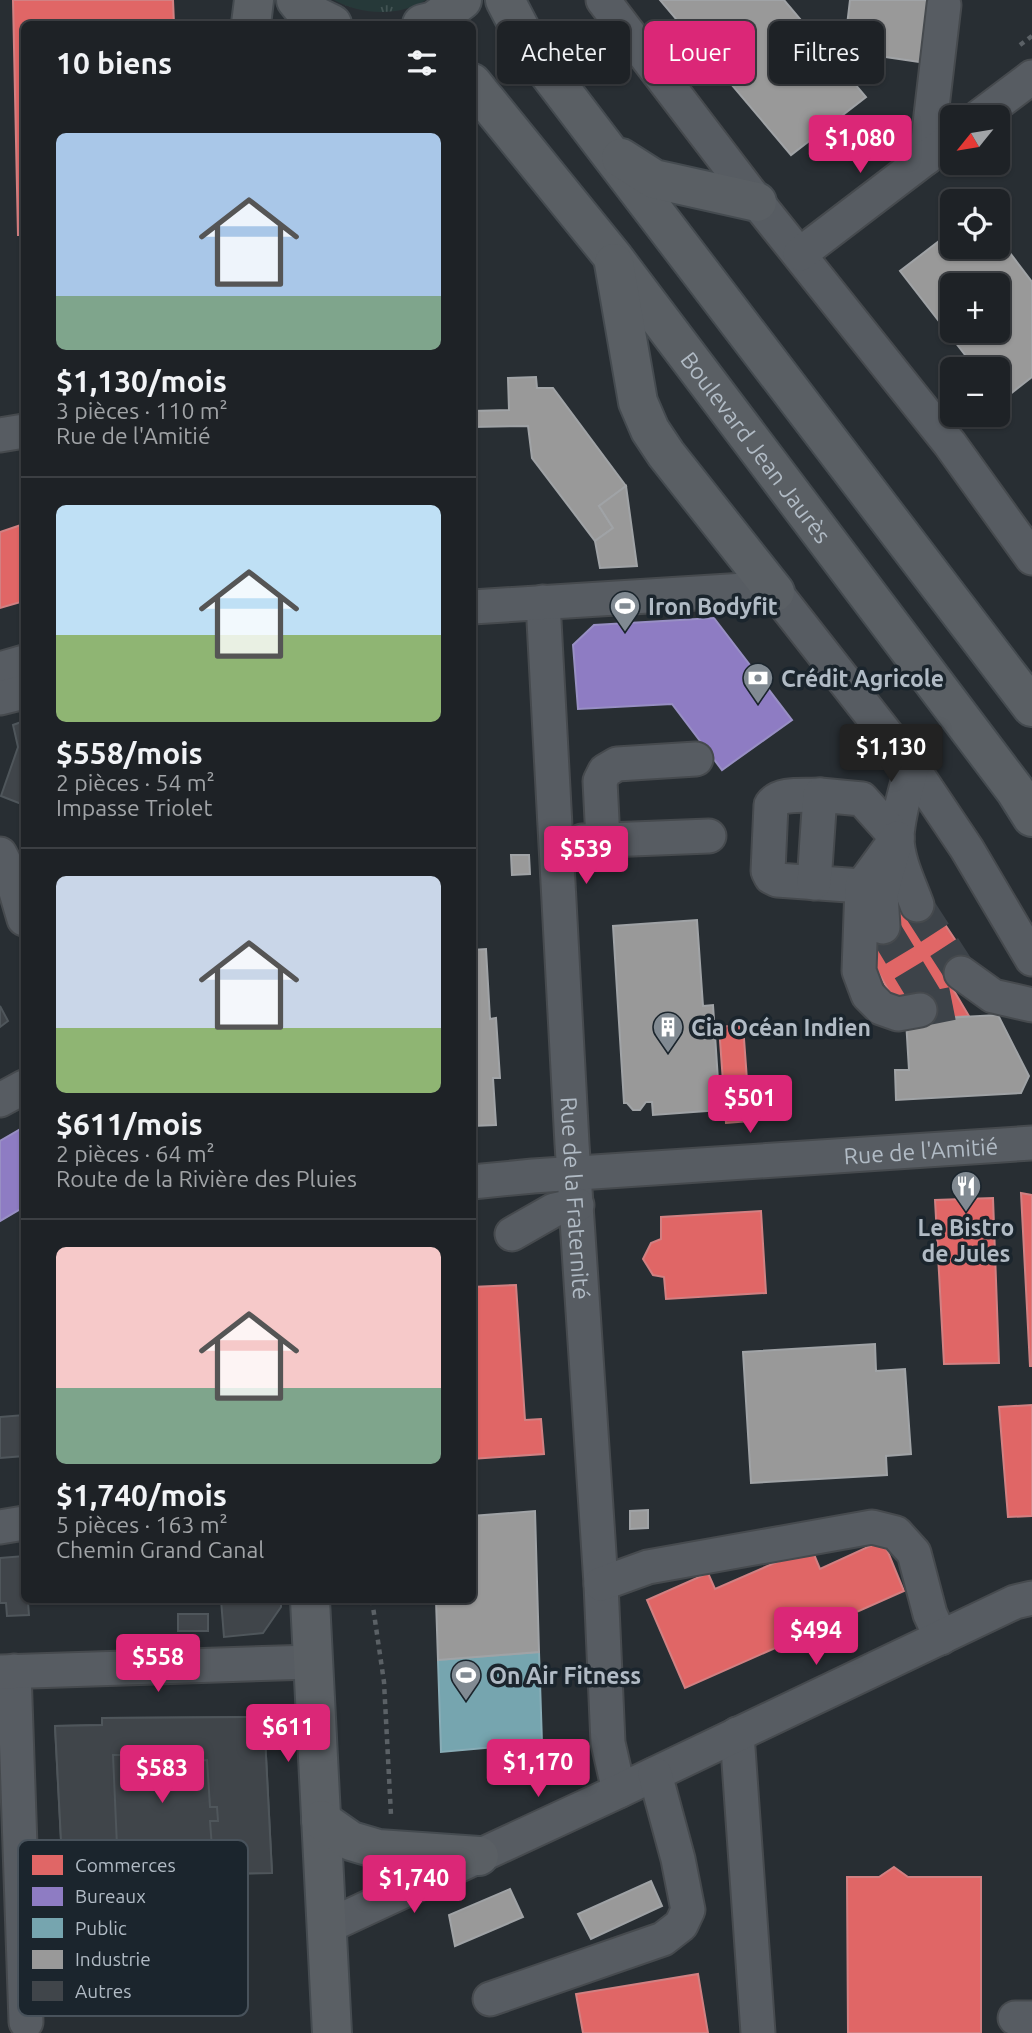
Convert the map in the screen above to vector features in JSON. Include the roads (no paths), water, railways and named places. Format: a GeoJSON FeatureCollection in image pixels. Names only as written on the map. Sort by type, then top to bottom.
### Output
{"type":"FeatureCollection","features":[{"type":"Feature","properties":{"kind":"main road"},"geometry":{"type":"LineString","coordinates":[[251,21],[254,0]]}},
{"type":"Feature","properties":{"kind":"main road"},"geometry":{"type":"LineString","coordinates":[[296,0],[305,11],[326,21]]}},
{"type":"Feature","properties":{"kind":"main road"},"geometry":{"type":"LineString","coordinates":[[431,21],[462,0]]}},
{"type":"Feature","properties":{"kind":"main road"},"geometry":{"type":"LineString","coordinates":[[505,0],[531,50],[1032,707]]}},
{"type":"Feature","properties":{"kind":"main road","name":"Boulevard Jean Jaurès"},"geometry":{"type":"LineString","coordinates":[[476,88],[613,257],[1007,778],[1032,817]]}},
{"type":"Feature","properties":{"kind":"main road"},"geometry":{"type":"LineString","coordinates":[[605,146],[654,179],[757,202]]}},
{"type":"Feature","properties":{"kind":"main road"},"geometry":{"type":"LineString","coordinates":[[613,257],[638,402],[650,430],[775,592]]}},
{"type":"Feature","properties":{"kind":"main road"},"geometry":{"type":"LineString","coordinates":[[310,1603],[332,2033]]}},
{"type":"Feature","properties":{"kind":"main road"},"geometry":{"type":"LineString","coordinates":[[321,1820],[351,1841],[378,1849],[479,1856]]}},
{"type":"Feature","properties":{"kind":"street"},"geometry":{"type":"LineString","coordinates":[[603,0],[757,202],[950,444],[1032,558]]}},
{"type":"Feature","properties":{"kind":"street"},"geometry":{"type":"LineString","coordinates":[[926,158],[944,5]]}},
{"type":"Feature","properties":{"kind":"street"},"geometry":{"type":"LineString","coordinates":[[995,105],[1032,77]]}},
{"type":"Feature","properties":{"kind":"street"},"geometry":{"type":"LineString","coordinates":[[800,254],[940,147]]}},
{"type":"Feature","properties":{"kind":"street"},"geometry":{"type":"LineString","coordinates":[[0,435],[21,432]]}},
{"type":"Feature","properties":{"kind":"street"},"geometry":{"type":"LineString","coordinates":[[476,607],[745,590],[775,592],[912,767],[967,849],[1032,959]]}},
{"type":"Feature","properties":{"kind":"street","name":"Rue de la Fraternité"},"geometry":{"type":"LineString","coordinates":[[543,602],[608,1743],[620,1791]]}},
{"type":"Feature","properties":{"kind":"street"},"geometry":{"type":"LineString","coordinates":[[0,669],[21,663]]}},
{"type":"Feature","properties":{"kind":"street"},"geometry":{"type":"LineString","coordinates":[[0,698],[21,693]]}},
{"type":"Feature","properties":{"kind":"street"},"geometry":{"type":"LineString","coordinates":[[603,840],[600,781],[605,771],[617,764],[696,759]]}},
{"type":"Feature","properties":{"kind":"street"},"geometry":{"type":"LineString","coordinates":[[883,927],[881,893],[897,838],[912,767]]}},
{"type":"Feature","properties":{"kind":"street"},"geometry":{"type":"LineString","coordinates":[[814,883],[820,795]]}},
{"type":"Feature","properties":{"kind":"street"},"geometry":{"type":"LineString","coordinates":[[862,886],[777,880],[771,877],[768,871],[771,805],[775,799],[820,795],[862,799],[897,838],[901,863],[917,905]]}},
{"type":"Feature","properties":{"kind":"street"},"geometry":{"type":"LineString","coordinates":[[556,842],[709,835]]}},
{"type":"Feature","properties":{"kind":"street"},"geometry":{"type":"LineString","coordinates":[[897,838],[862,886],[859,971],[868,995],[881,1008],[898,1014],[920,1010]]}},
{"type":"Feature","properties":{"kind":"street"},"geometry":{"type":"LineString","coordinates":[[0,853],[11,875],[21,909]]}},
{"type":"Feature","properties":{"kind":"street"},"geometry":{"type":"LineString","coordinates":[[973,990],[1032,1005]]}},
{"type":"Feature","properties":{"kind":"street"},"geometry":{"type":"LineString","coordinates":[[0,1100],[21,1089]]}},
{"type":"Feature","properties":{"kind":"street","name":"Rue de l'Amitié"},"geometry":{"type":"LineString","coordinates":[[476,1182],[533,1176],[576,1190],[1032,1143]]}},
{"type":"Feature","properties":{"kind":"street"},"geometry":{"type":"LineString","coordinates":[[512,1234],[554,1210],[576,1190]]}},
{"type":"Feature","properties":{"kind":"street"},"geometry":{"type":"LineString","coordinates":[[0,1527],[21,1524]]}},
{"type":"Feature","properties":{"kind":"street"},"geometry":{"type":"LineString","coordinates":[[601,1584],[648,1567],[872,1527],[896,1533],[914,1553],[930,1614],[941,1638]]}},
{"type":"Feature","properties":{"kind":"street"},"geometry":{"type":"LineString","coordinates":[[326,1927],[620,1791],[1015,1602],[1032,1598]]}},
{"type":"Feature","properties":{"kind":"street"},"geometry":{"type":"LineString","coordinates":[[18,1875],[7,1672],[312,1662]]}},
{"type":"Feature","properties":{"kind":"street"},"geometry":{"type":"LineString","coordinates":[[737,1734],[758,2033]]}},
{"type":"Feature","properties":{"kind":"street"},"geometry":{"type":"LineString","coordinates":[[490,1999],[663,1939],[681,1924],[688,1910],[678,1859],[655,1774]]}},
{"type":"Feature","properties":{"kind":"street"},"geometry":{"type":"LineString","coordinates":[[26,2016],[26,2022]]}},
{"type":"Feature","properties":{"kind":"tunnel"},"geometry":{"type":"LineString","coordinates":[[917,905],[961,973]]}},
{"type":"Feature","properties":{"kind":"tunnel"},"geometry":{"type":"LineString","coordinates":[[883,927],[932,1008]]}},
{"type":"Feature","properties":{"kind":"tunnel"},"geometry":{"type":"LineString","coordinates":[[920,1010],[965,1001]]}},
{"type":"Feature","properties":{"kind":"place","name":"Iron Bodyfit"},"geometry":{"type":"Point","coordinates":[625,633]}},
{"type":"Feature","properties":{"kind":"place","name":"Crédit Agricole"},"geometry":{"type":"Point","coordinates":[758,705]}},
{"type":"Feature","properties":{"kind":"place","name":"Cia Océan Indien"},"geometry":{"type":"Point","coordinates":[668,1054]}},
{"type":"Feature","properties":{"kind":"place","name":"Le Bistro de Jules"},"geometry":{"type":"Point","coordinates":[966,1213]}},
{"type":"Feature","properties":{"kind":"place","name":"On Air Fitness"},"geometry":{"type":"Point","coordinates":[466,1702]}}]}
